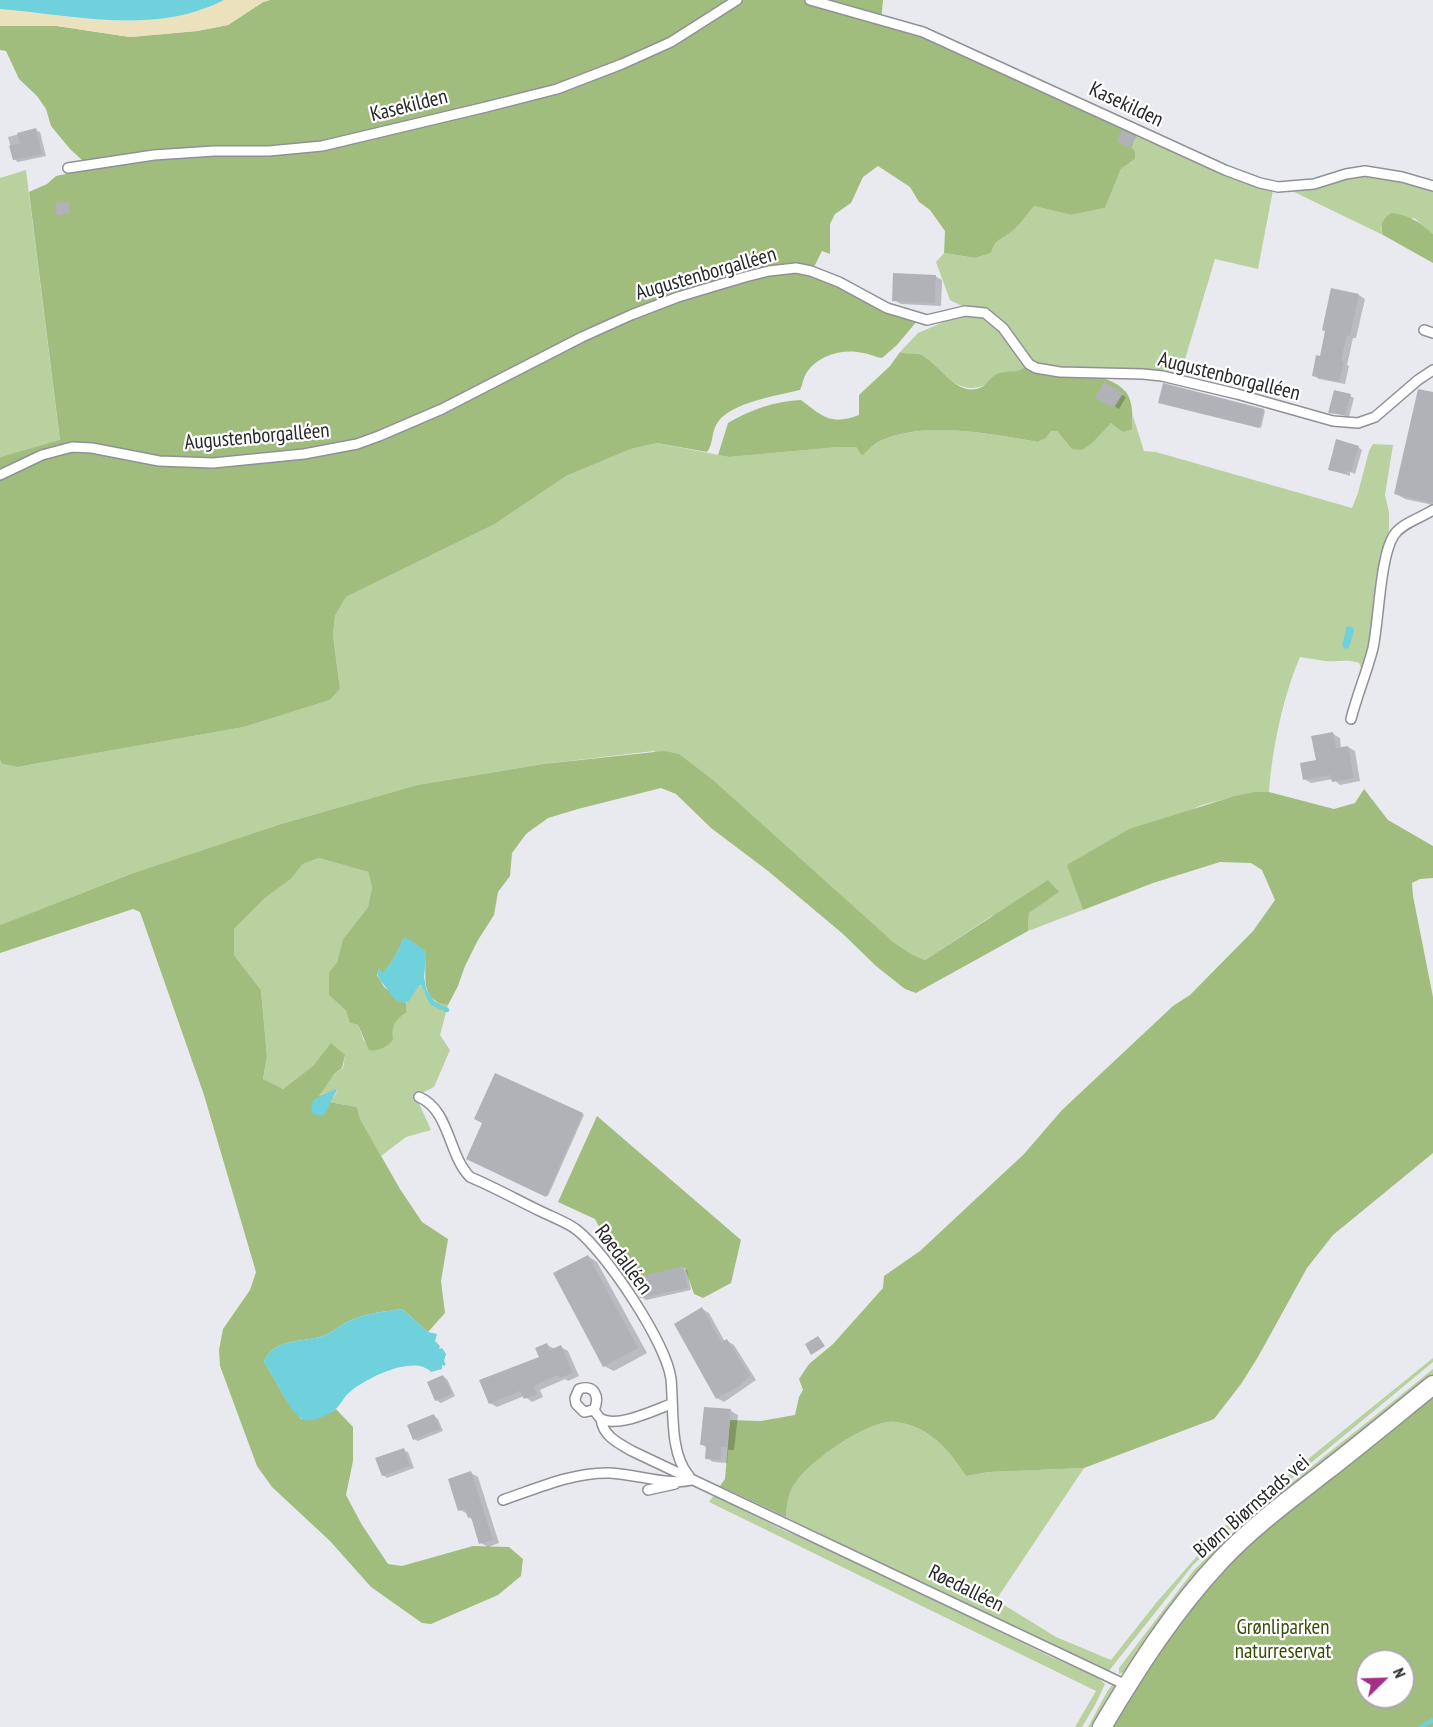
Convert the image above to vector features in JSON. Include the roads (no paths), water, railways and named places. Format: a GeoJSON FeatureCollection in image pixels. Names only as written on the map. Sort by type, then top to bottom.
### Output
{"type":"FeatureCollection","features":[{"type":"Feature","properties":{"kind":"street","name":"Biørn Biørnstads vei"},"geometry":{"type":"LineString","coordinates":[[1102,1727],[1126,1685],[1178,1612],[1235,1546],[1281,1506],[1433,1385]]}},
{"type":"Feature","properties":{"kind":"lane","name":"Kasekilden"},"geometry":{"type":"LineString","coordinates":[[68,168],[154,156],[214,151],[269,151],[322,146],[547,91],[576,83],[658,49],[737,0]]}},
{"type":"Feature","properties":{"kind":"lane","name":"Kasekilden"},"geometry":{"type":"LineString","coordinates":[[810,0],[923,32],[1225,170],[1260,183],[1278,187],[1303,186],[1365,171],[1402,177],[1433,186]]}},
{"type":"Feature","properties":{"kind":"lane","name":"Augustenborgalléen"},"geometry":{"type":"LineString","coordinates":[[0,475],[42,455],[72,447],[92,448],[159,461],[213,463],[304,454],[357,444],[442,409],[582,337],[631,315],[678,297],[744,277],[796,268],[839,282],[887,308],[927,320],[965,311],[986,313],[1003,328],[1029,364],[1036,368],[1060,372],[1162,376],[1333,421],[1358,423],[1375,417],[1433,370]]}},
{"type":"Feature","properties":{"kind":"lane"},"geometry":{"type":"LineString","coordinates":[[1351,719],[1373,646],[1388,546],[1397,531],[1433,510]]}},
{"type":"Feature","properties":{"kind":"lane","name":"Røedalléen"},"geometry":{"type":"LineString","coordinates":[[419,1097],[429,1101],[436,1109],[460,1166],[471,1177],[575,1228],[597,1250],[655,1336],[668,1364],[671,1404],[680,1460],[683,1469],[692,1480]]}},
{"type":"Feature","properties":{"kind":"lane"},"geometry":{"type":"LineString","coordinates":[[601,1419],[626,1420],[671,1404]]}},
{"type":"Feature","properties":{"kind":"lane","name":"Røedalléen"},"geometry":{"type":"LineString","coordinates":[[594,1410],[601,1419],[607,1435],[620,1444],[1126,1685]]}},
{"type":"Feature","properties":{"kind":"lane"},"geometry":{"type":"LineString","coordinates":[[503,1500],[564,1479],[588,1474],[611,1473],[678,1483]]}},
{"type":"Feature","properties":{"kind":"lane"},"geometry":{"type":"LineString","coordinates":[[648,1490],[692,1480]]}},
{"type":"Feature","properties":{"kind":"water"},"geometry":{"type":"Polygon","coordinates":[[[0,0],[224,0],[197,11],[170,17],[114,20],[0,9],[0,0]]]}},
{"type":"Feature","properties":{"kind":"water"},"geometry":{"type":"Polygon","coordinates":[[[1347,626],[1354,630],[1349,648],[1346,649],[1342,646],[1347,626]]]}},
{"type":"Feature","properties":{"kind":"water"},"geometry":{"type":"Polygon","coordinates":[[[406,937],[424,950],[426,957],[424,977],[427,992],[421,985],[408,1002],[404,1002],[394,998],[377,973],[379,968],[382,973],[389,966],[406,937]]]}},
{"type":"Feature","properties":{"kind":"water"},"geometry":{"type":"Polygon","coordinates":[[[335,1089],[337,1091],[323,1116],[313,1114],[311,1109],[313,1100],[335,1089]]]}},
{"type":"Feature","properties":{"kind":"water"},"geometry":{"type":"Polygon","coordinates":[[[402,1309],[428,1332],[437,1334],[435,1341],[440,1346],[439,1349],[442,1348],[446,1354],[444,1361],[446,1364],[442,1365],[442,1369],[431,1372],[423,1367],[414,1366],[391,1370],[358,1386],[348,1393],[335,1410],[317,1419],[309,1421],[297,1415],[264,1361],[269,1353],[282,1344],[326,1335],[361,1317],[402,1309]]]}},
{"type":"Feature","properties":{"kind":"waterway"},"geometry":{"type":"LineString","coordinates":[[427,993],[432,1003],[447,1010]]}},
{"type":"Feature","properties":{"kind":"waterway"},"geometry":{"type":"LineString","coordinates":[[1421,1727],[1433,1720]]}},
{"type":"Feature","properties":{"kind":"park label","name":"Grønliparken naturreservat"},"geometry":{"type":"Point","coordinates":[1283,1640]}}]}
